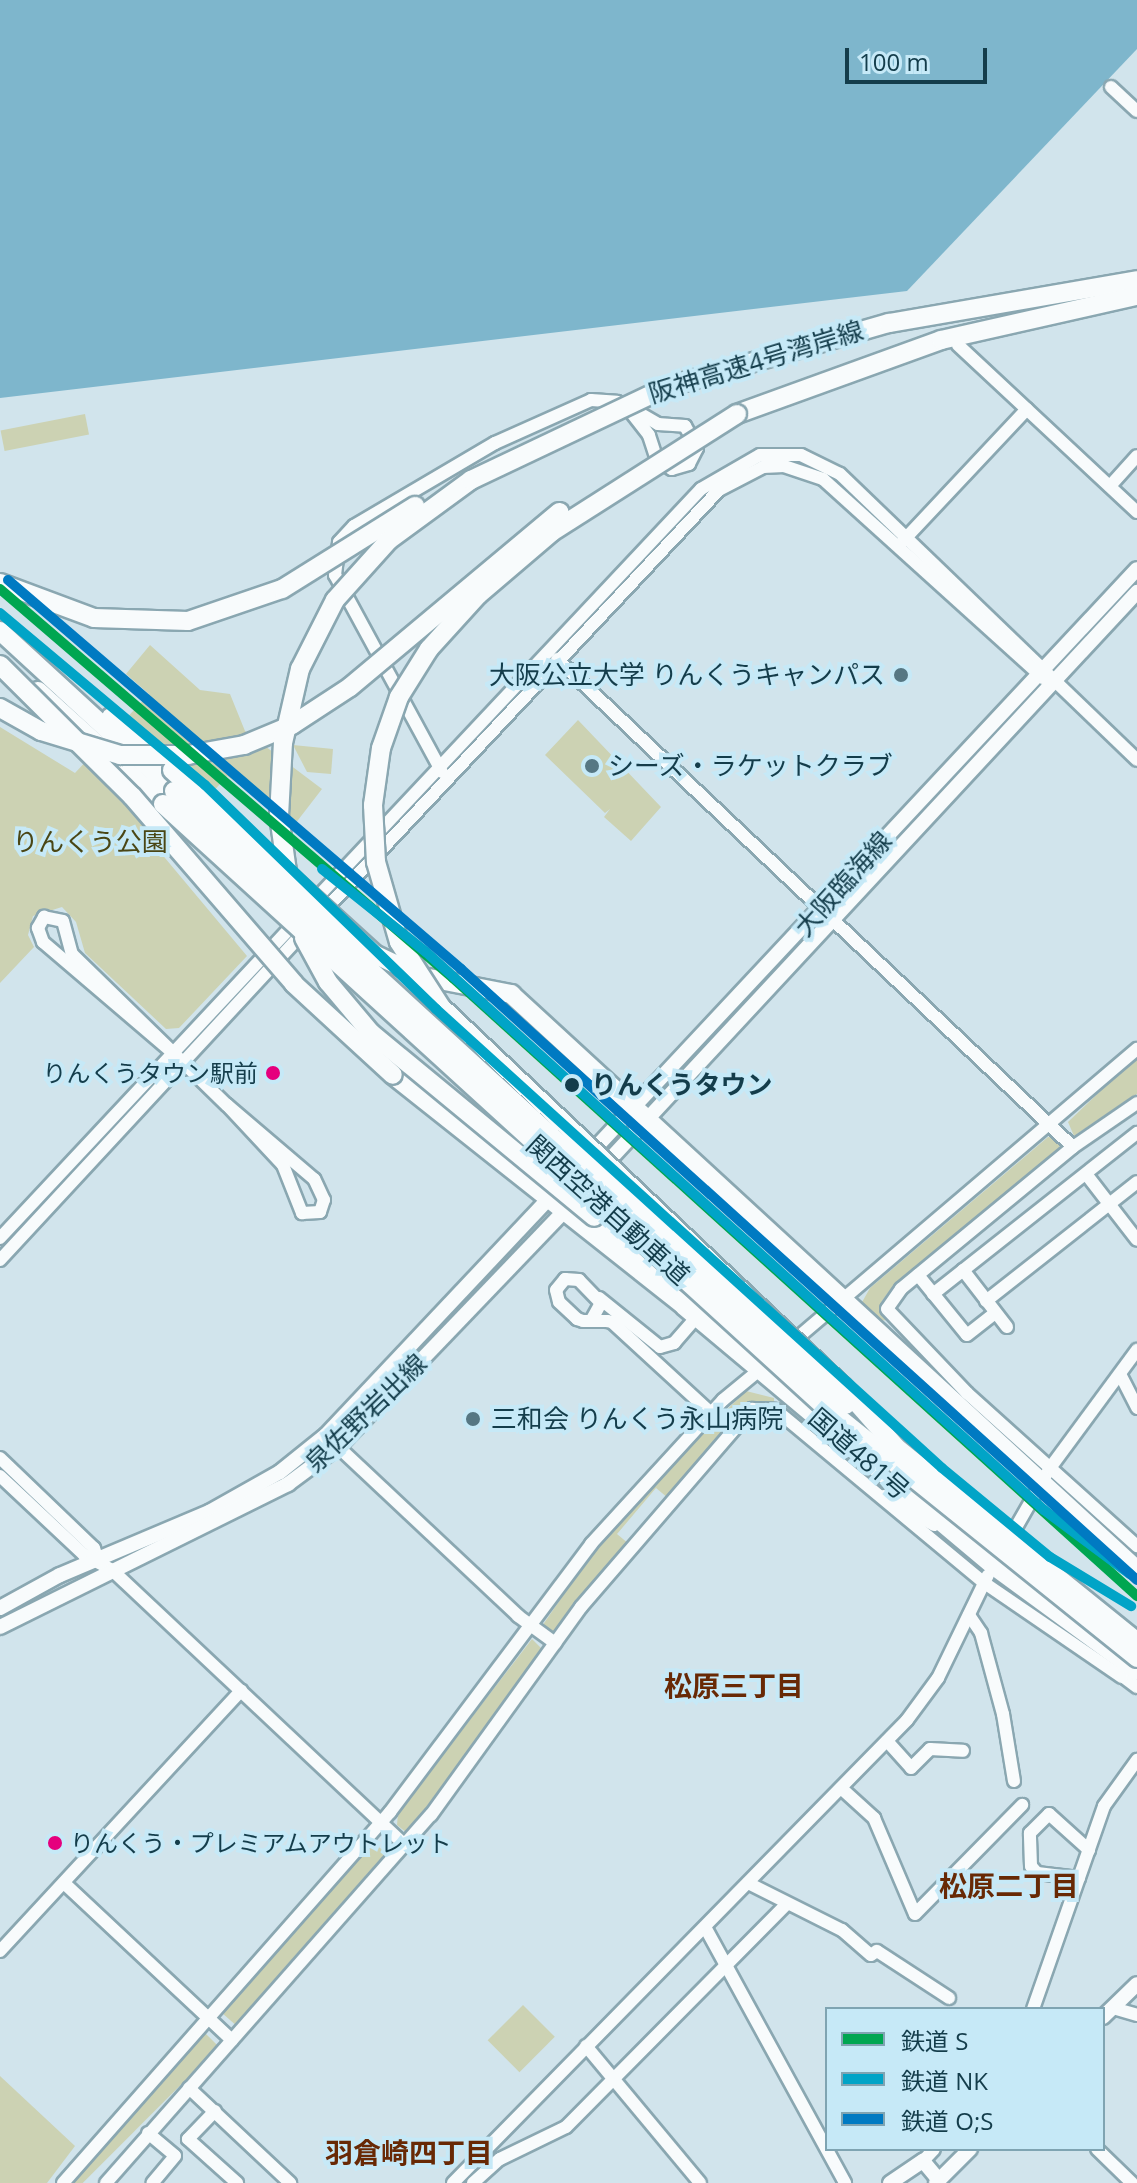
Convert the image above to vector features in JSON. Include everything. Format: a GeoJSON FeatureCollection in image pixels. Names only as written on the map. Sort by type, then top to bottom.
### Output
{"type":"FeatureCollection","features":[{"type":"Feature","properties":{"kind":"highway","name":"阪神高速4号湾岸線"},"geometry":{"type":"LineString","coordinates":[[0,583],[94,618],[188,621],[282,589],[497,458],[667,387],[889,323],[1137,280]]}},
{"type":"Feature","properties":{"kind":"highway","name":"阪神高速4号湾岸線"},"geometry":{"type":"LineString","coordinates":[[737,414],[928,344],[1137,296]]}},
{"type":"Feature","properties":{"kind":"highway"},"geometry":{"type":"LineString","coordinates":[[667,387],[471,480],[410,522],[352,579],[320,623],[292,695],[279,792],[283,860],[292,905],[316,963],[371,1033],[824,1406]]}},
{"type":"Feature","properties":{"kind":"highway"},"geometry":{"type":"LineString","coordinates":[[0,708],[41,731],[120,755],[188,755],[261,739],[350,687],[543,523],[640,461],[737,414]]}},
{"type":"Feature","properties":{"kind":"highway"},"geometry":{"type":"LineString","coordinates":[[737,414],[552,532],[478,595],[429,649],[399,697],[381,748],[373,805],[376,862],[399,942],[441,1007],[843,1387],[895,1446]]}},
{"type":"Feature","properties":{"kind":"highway"},"geometry":{"type":"LineString","coordinates":[[0,629],[102,737]]}},
{"type":"Feature","properties":{"kind":"highway"},"geometry":{"type":"LineString","coordinates":[[0,629],[120,725],[374,954],[394,968],[511,994],[840,1302],[1046,1474],[1137,1570]]}},
{"type":"Feature","properties":{"kind":"highway"},"geometry":{"type":"LineString","coordinates":[[0,657],[102,737]]}},
{"type":"Feature","properties":{"kind":"highway","name":"国道481号"},"geometry":{"type":"LineString","coordinates":[[0,665],[132,796],[294,984],[393,1075],[697,1317],[963,1541],[1130,1674]]}},
{"type":"Feature","properties":{"kind":"highway","name":"関西空港自動車道"},"geometry":{"type":"LineString","coordinates":[[102,737],[824,1406],[1137,1658]]}},
{"type":"Feature","properties":{"kind":"highway","name":"関西空港自動車道"},"geometry":{"type":"LineString","coordinates":[[102,737],[895,1446],[1137,1642]]}},
{"type":"Feature","properties":{"kind":"main road","name":"大阪臨海線"},"geometry":{"type":"LineString","coordinates":[[829,913],[1137,569]]}},
{"type":"Feature","properties":{"kind":"main road","name":"大阪臨海線"},"geometry":{"type":"LineString","coordinates":[[549,1199],[640,1113],[829,913],[1054,683],[1137,592]]}},
{"type":"Feature","properties":{"kind":"main road","name":"大阪臨海線"},"geometry":{"type":"LineString","coordinates":[[565,1211],[640,1113]]}},
{"type":"Feature","properties":{"kind":"main road","name":"泉佐野岩出線"},"geometry":{"type":"LineString","coordinates":[[0,1608],[97,1558],[248,1492],[326,1435],[549,1199]]}},
{"type":"Feature","properties":{"kind":"main road","name":"泉佐野岩出線"},"geometry":{"type":"LineString","coordinates":[[0,1627],[112,1570],[256,1505],[338,1447],[565,1211]]}},
{"type":"Feature","properties":{"kind":"main road"},"geometry":{"type":"LineString","coordinates":[[1108,2012],[1137,1984]]}},
{"type":"Feature","properties":{"kind":"main road"},"geometry":{"type":"LineString","coordinates":[[890,2183],[923,2161],[938,2182],[968,2151]]}},
{"type":"Feature","properties":{"kind":"street"},"geometry":{"type":"LineString","coordinates":[[1111,87],[1137,111]]}},
{"type":"Feature","properties":{"kind":"street"},"geometry":{"type":"LineString","coordinates":[[958,345],[1137,512]]}},
{"type":"Feature","properties":{"kind":"street"},"geometry":{"type":"LineString","coordinates":[[448,779],[439,768],[335,575],[339,542],[354,526],[495,443],[575,405],[603,399],[628,408],[658,424],[685,426],[696,439],[695,457],[681,468],[663,466],[628,408]]}},
{"type":"Feature","properties":{"kind":"street"},"geometry":{"type":"LineString","coordinates":[[902,542],[1027,409]]}},
{"type":"Feature","properties":{"kind":"street"},"geometry":{"type":"LineString","coordinates":[[0,1260],[439,768],[701,489],[760,455],[787,452],[828,466],[902,542],[1137,760]]}},
{"type":"Feature","properties":{"kind":"street"},"geometry":{"type":"LineString","coordinates":[[1110,486],[1137,456]]}},
{"type":"Feature","properties":{"kind":"street"},"geometry":{"type":"LineString","coordinates":[[0,1238],[560,663],[719,490],[763,467],[784,466],[823,479],[902,542]]}},
{"type":"Feature","properties":{"kind":"street"},"geometry":{"type":"LineString","coordinates":[[549,651],[1054,1125],[1073,1147]]}},
{"type":"Feature","properties":{"kind":"street"},"geometry":{"type":"LineString","coordinates":[[178,1058],[43,942],[38,928],[44,917],[63,921],[72,954],[227,1105],[283,1165],[296,1206],[302,1213],[320,1212],[323,1194],[314,1179],[227,1105]]}},
{"type":"Feature","properties":{"kind":"street"},"geometry":{"type":"LineString","coordinates":[[63,2183],[380,1822],[449,1738],[527,1624],[711,1413],[1054,1125],[1137,1049]]}},
{"type":"Feature","properties":{"kind":"street"},"geometry":{"type":"LineString","coordinates":[[1137,1103],[1073,1147],[889,1300],[889,1315],[1046,1474],[1137,1546]]}},
{"type":"Feature","properties":{"kind":"street"},"geometry":{"type":"LineString","coordinates":[[933,1294],[1137,1133]]}},
{"type":"Feature","properties":{"kind":"street"},"geometry":{"type":"LineString","coordinates":[[1086,1174],[1136,1237]]}},
{"type":"Feature","properties":{"kind":"street"},"geometry":{"type":"LineString","coordinates":[[986,1301],[1137,1182]]}},
{"type":"Feature","properties":{"kind":"street"},"geometry":{"type":"LineString","coordinates":[[963,1270],[1007,1327]]}},
{"type":"Feature","properties":{"kind":"street"},"geometry":{"type":"LineString","coordinates":[[918,1275],[967,1335],[995,1313]]}},
{"type":"Feature","properties":{"kind":"street"},"geometry":{"type":"LineString","coordinates":[[697,1317],[674,1343],[660,1347],[573,1278],[556,1290],[559,1302],[577,1319],[612,1322],[711,1413]]}},
{"type":"Feature","properties":{"kind":"street"},"geometry":{"type":"LineString","coordinates":[[591,1321],[601,1309],[596,1296]]}},
{"type":"Feature","properties":{"kind":"street"},"geometry":{"type":"LineString","coordinates":[[897,1349],[967,1393]]}},
{"type":"Feature","properties":{"kind":"street"},"geometry":{"type":"LineString","coordinates":[[453,2183],[887,1741],[925,1697],[983,1582],[1046,1474],[1121,1376],[1137,1350]]}},
{"type":"Feature","properties":{"kind":"street"},"geometry":{"type":"LineString","coordinates":[[1121,1376],[1137,1408]]}},
{"type":"Feature","properties":{"kind":"street"},"geometry":{"type":"LineString","coordinates":[[106,2183],[405,1845],[555,1643],[752,1409],[772,1407],[847,1474],[983,1582],[1130,1674],[1137,1687]]}},
{"type":"Feature","properties":{"kind":"street"},"geometry":{"type":"LineString","coordinates":[[326,1435],[527,1624],[555,1643]]}},
{"type":"Feature","properties":{"kind":"street"},"geometry":{"type":"LineString","coordinates":[[0,1458],[94,1548],[97,1558]]}},
{"type":"Feature","properties":{"kind":"street"},"geometry":{"type":"LineString","coordinates":[[847,1474],[963,1541]]}},
{"type":"Feature","properties":{"kind":"street"},"geometry":{"type":"LineString","coordinates":[[0,1476],[84,1555],[97,1558],[112,1570],[405,1845]]}},
{"type":"Feature","properties":{"kind":"street"},"geometry":{"type":"LineString","coordinates":[[969,1615],[981,1633],[1000,1700],[1014,1781]]}},
{"type":"Feature","properties":{"kind":"street"},"geometry":{"type":"LineString","coordinates":[[0,1951],[241,1691]]}},
{"type":"Feature","properties":{"kind":"street"},"geometry":{"type":"LineString","coordinates":[[887,1741],[911,1768],[930,1749],[963,1751]]}},
{"type":"Feature","properties":{"kind":"street"},"geometry":{"type":"LineString","coordinates":[[1034,2007],[1104,1806],[1137,1760]]}},
{"type":"Feature","properties":{"kind":"street"},"geometry":{"type":"LineString","coordinates":[[841,1788],[874,1818],[915,1914],[1022,1805]]}},
{"type":"Feature","properties":{"kind":"street"},"geometry":{"type":"LineString","coordinates":[[1079,1878],[1037,1873],[1031,1866],[1030,1833],[1049,1814],[1089,1850]]}},
{"type":"Feature","properties":{"kind":"street"},"geometry":{"type":"LineString","coordinates":[[64,1883],[232,2040]]}},
{"type":"Feature","properties":{"kind":"street"},"geometry":{"type":"LineString","coordinates":[[748,1883],[786,1905],[842,1930],[871,1955],[877,1951],[949,1998]]}},
{"type":"Feature","properties":{"kind":"street"},"geometry":{"type":"LineString","coordinates":[[465,2170],[472,2183],[500,2159],[566,2127],[786,1905]]}},
{"type":"Feature","properties":{"kind":"street"},"geometry":{"type":"LineString","coordinates":[[705,1927],[825,2146]]}},
{"type":"Feature","properties":{"kind":"street"},"geometry":{"type":"LineString","coordinates":[[1108,2012],[1137,2015]]}},
{"type":"Feature","properties":{"kind":"street"},"geometry":{"type":"LineString","coordinates":[[586,2046],[700,2183]]}},
{"type":"Feature","properties":{"kind":"street"},"geometry":{"type":"LineString","coordinates":[[189,2088],[290,2183]]}},
{"type":"Feature","properties":{"kind":"street"},"geometry":{"type":"LineString","coordinates":[[215,2111],[188,2139],[237,2183]]}},
{"type":"Feature","properties":{"kind":"street"},"geometry":{"type":"LineString","coordinates":[[148,2133],[175,2156],[152,2183]]}},
{"type":"Feature","properties":{"kind":"street"},"geometry":{"type":"LineString","coordinates":[[828,2151],[845,2183]]}},
{"type":"Feature","properties":{"kind":"street"},"geometry":{"type":"LineString","coordinates":[[923,2161],[932,2151]]}},
{"type":"Feature","properties":{"kind":"street"},"geometry":{"type":"LineString","coordinates":[[1099,2151],[1132,2183]]}},
{"type":"Feature","properties":{"kind":"street"},"geometry":{"type":"LineString","coordinates":[[270,2183],[277,2170]]}},
{"type":"Feature","properties":{"kind":"street"},"geometry":{"type":"LineString","coordinates":[[115,2171],[124,2183]]}},
{"type":"Feature","properties":{"kind":"green space"},"geometry":{"type":"Polygon","coordinates":[[[85,414],[89,435],[5,451],[1,430],[85,414]]]}},
{"type":"Feature","properties":{"kind":"green space","name":"りんくう公園"},"geometry":{"type":"Polygon","coordinates":[[[150,645],[200,690],[230,694],[245,731],[322,789],[295,824],[227,776],[160,852],[247,956],[179,1028],[166,1029],[85,953],[76,922],[62,907],[33,916],[28,935],[34,947],[0,983],[0,727],[75,773],[149,694],[126,674],[150,645]]]}},
{"type":"Feature","properties":{"kind":"green space","name":"シーズ・ラケットクラブ"},"geometry":{"type":"Polygon","coordinates":[[[578,720],[661,807],[631,841],[604,817],[610,809],[605,813],[545,755],[578,720]]]}},
{"type":"Feature","properties":{"kind":"green space"},"geometry":{"type":"Polygon","coordinates":[[[293,745],[333,749],[331,774],[307,772],[293,745]]]}},
{"type":"Feature","properties":{"kind":"green space"},"geometry":{"type":"Polygon","coordinates":[[[1137,1056],[1137,1094],[1074,1136],[1068,1122],[1137,1056]]]}},
{"type":"Feature","properties":{"kind":"green space"},"geometry":{"type":"Polygon","coordinates":[[[1048,1137],[1057,1138],[1061,1151],[890,1290],[882,1301],[888,1320],[877,1321],[861,1304],[870,1288],[1048,1137]]]}},
{"type":"Feature","properties":{"kind":"green space"},"geometry":{"type":"Polygon","coordinates":[[[746,1391],[774,1398],[774,1403],[745,1405],[668,1498],[656,1488],[617,1534],[629,1544],[557,1633],[542,1626],[587,1561],[663,1472],[746,1391]]]}},
{"type":"Feature","properties":{"kind":"green space"},"geometry":{"type":"Polygon","coordinates":[[[532,1639],[544,1651],[407,1833],[397,1825],[398,1813],[532,1639]]]}},
{"type":"Feature","properties":{"kind":"green space"},"geometry":{"type":"Polygon","coordinates":[[[372,1842],[384,1851],[392,1842],[394,1849],[238,2027],[222,2013],[372,1842]]]}},
{"type":"Feature","properties":{"kind":"green space"},"geometry":{"type":"Polygon","coordinates":[[[523,2005],[555,2037],[519,2072],[488,2040],[523,2005]]]}},
{"type":"Feature","properties":{"kind":"green space"},"geometry":{"type":"Polygon","coordinates":[[[204,2032],[219,2047],[83,2183],[71,2183],[62,2174],[204,2032]]]}},
{"type":"Feature","properties":{"kind":"green space"},"geometry":{"type":"Polygon","coordinates":[[[0,2076],[75,2146],[47,2183],[0,2183],[0,2076]]]}},
{"type":"Feature","properties":{"kind":"water"},"geometry":{"type":"Polygon","coordinates":[[[0,0],[1137,0],[1137,49],[907,291],[0,398],[0,0]]]}},
{"type":"Feature","properties":{"kind":"rail line","name":"O;S"},"geometry":{"type":"LineString","coordinates":[[8,580],[461,969],[1137,1580]]}},
{"type":"Feature","properties":{"kind":"rail line","name":"S"},"geometry":{"type":"LineString","coordinates":[[0,589],[453,978],[1137,1596]]}},
{"type":"Feature","properties":{"kind":"rail line","name":"NK"},"geometry":{"type":"LineString","coordinates":[[0,613],[205,785],[436,1009],[942,1468],[1050,1557],[1131,1606]]}},
{"type":"Feature","properties":{"kind":"rail line","name":"NK"},"geometry":{"type":"LineString","coordinates":[[322,869],[426,952],[1044,1510],[1130,1574]]}},
{"type":"Feature","properties":{"kind":"place","name":"大阪公立大学 りんくうキャンパス"},"geometry":{"type":"Point","coordinates":[901,675]}},
{"type":"Feature","properties":{"kind":"place","name":"シーズ・ラケットクラブ"},"geometry":{"type":"Point","coordinates":[592,766]}},
{"type":"Feature","properties":{"kind":"place","name":"りんくうタウン駅前"},"geometry":{"type":"Point","coordinates":[273,1073]}},
{"type":"Feature","properties":{"kind":"place","name":"りんくうタウン"},"geometry":{"type":"Point","coordinates":[572,1085]}},
{"type":"Feature","properties":{"kind":"place","name":"三和会 りんくう永山病院"},"geometry":{"type":"Point","coordinates":[473,1419]}},
{"type":"Feature","properties":{"kind":"place","name":"りんくう・プレミアムアウトレット"},"geometry":{"type":"Point","coordinates":[55,1843]}},
{"type":"Feature","properties":{"kind":"district","name":"松原三丁目"},"geometry":{"type":"Point","coordinates":[734,1685]}},
{"type":"Feature","properties":{"kind":"district","name":"松原二丁目"},"geometry":{"type":"Point","coordinates":[1009,1885]}},
{"type":"Feature","properties":{"kind":"district","name":"羽倉崎四丁目"},"geometry":{"type":"Point","coordinates":[409,2152]}}]}
